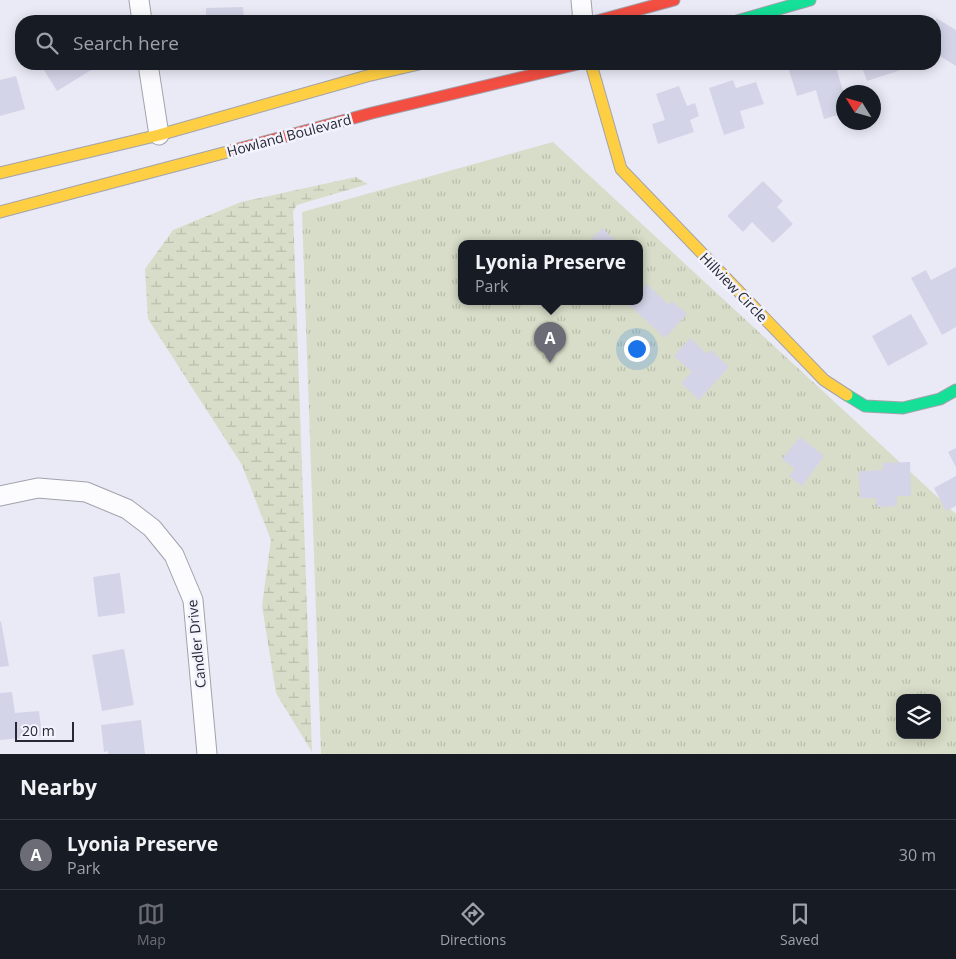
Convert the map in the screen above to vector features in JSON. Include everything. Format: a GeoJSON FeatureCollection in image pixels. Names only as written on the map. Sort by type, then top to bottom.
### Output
{"type":"FeatureCollection","features":[{"type":"Feature","properties":{"kind":"main road"},"geometry":{"type":"LineString","coordinates":[[619,15],[674,0]]}},
{"type":"Feature","properties":{"kind":"main road"},"geometry":{"type":"LineString","coordinates":[[758,15],[810,0]]}},
{"type":"Feature","properties":{"kind":"main road"},"geometry":{"type":"LineString","coordinates":[[0,173],[159,135],[392,70]]}},
{"type":"Feature","properties":{"kind":"main road","name":"Howland Boulevard"},"geometry":{"type":"LineString","coordinates":[[0,212],[372,113],[553,70]]}},
{"type":"Feature","properties":{"kind":"main road","name":"Hillview Circle"},"geometry":{"type":"LineString","coordinates":[[592,70],[621,169],[824,380],[865,406],[903,408],[940,399],[956,390]]}},
{"type":"Feature","properties":{"kind":"street"},"geometry":{"type":"LineString","coordinates":[[139,0],[141,15]]}},
{"type":"Feature","properties":{"kind":"street"},"geometry":{"type":"LineString","coordinates":[[581,0],[582,15]]}},
{"type":"Feature","properties":{"kind":"street"},"geometry":{"type":"LineString","coordinates":[[149,70],[159,135]]}},
{"type":"Feature","properties":{"kind":"street","name":"Candler Drive"},"geometry":{"type":"LineString","coordinates":[[0,496],[38,488],[86,492],[127,509],[152,528],[174,555],[194,600],[207,754]]}},
{"type":"Feature","properties":{"kind":"green space"},"geometry":{"type":"Polygon","coordinates":[[[553,142],[956,514],[956,754],[321,754],[302,212],[553,142]]]}},
{"type":"Feature","properties":{"kind":"green space"},"geometry":{"type":"Polygon","coordinates":[[[356,177],[368,184],[297,205],[293,211],[312,752],[276,693],[262,606],[271,540],[242,465],[148,319],[145,269],[173,230],[241,202],[356,177]]]}},
{"type":"Feature","properties":{"kind":"building"},"geometry":{"type":"Polygon","coordinates":[[[243,7],[244,15],[206,15],[206,8],[243,7]]]}},
{"type":"Feature","properties":{"kind":"building"},"geometry":{"type":"Polygon","coordinates":[[[941,21],[956,30],[956,66],[941,57],[941,21]]]}},
{"type":"Feature","properties":{"kind":"building"},"geometry":{"type":"Polygon","coordinates":[[[44,70],[91,70],[57,91],[44,70]]]}},
{"type":"Feature","properties":{"kind":"building"},"geometry":{"type":"Polygon","coordinates":[[[789,70],[837,70],[841,85],[836,85],[836,115],[824,119],[816,90],[797,96],[789,70]]]}},
{"type":"Feature","properties":{"kind":"building"},"geometry":{"type":"Polygon","coordinates":[[[863,70],[901,70],[867,81],[863,70]]]}},
{"type":"Feature","properties":{"kind":"building"},"geometry":{"type":"Polygon","coordinates":[[[16,76],[25,109],[0,116],[0,80],[16,76]]]}},
{"type":"Feature","properties":{"kind":"building"},"geometry":{"type":"Polygon","coordinates":[[[733,80],[736,88],[756,82],[764,104],[740,111],[745,128],[724,135],[709,88],[733,80]]]}},
{"type":"Feature","properties":{"kind":"building"},"geometry":{"type":"Polygon","coordinates":[[[679,86],[687,106],[695,103],[699,116],[690,120],[694,132],[658,144],[652,124],[665,120],[656,94],[679,86]]]}},
{"type":"Feature","properties":{"kind":"building"},"geometry":{"type":"Polygon","coordinates":[[[763,181],[783,201],[777,207],[793,224],[773,243],[752,222],[743,232],[727,216],[763,181]]]}},
{"type":"Feature","properties":{"kind":"building"},"geometry":{"type":"Polygon","coordinates":[[[602,228],[615,240],[591,240],[602,228]]]}},
{"type":"Feature","properties":{"kind":"building"},"geometry":{"type":"Polygon","coordinates":[[[956,267],[956,327],[942,335],[911,278],[926,270],[931,280],[956,267]]]}},
{"type":"Feature","properties":{"kind":"building"},"geometry":{"type":"Polygon","coordinates":[[[647,284],[669,305],[672,301],[687,314],[665,338],[629,305],[643,305],[643,288],[647,284]]]}},
{"type":"Feature","properties":{"kind":"building"},"geometry":{"type":"Polygon","coordinates":[[[911,314],[928,344],[888,366],[872,336],[911,314]]]}},
{"type":"Feature","properties":{"kind":"building"},"geometry":{"type":"Polygon","coordinates":[[[690,338],[707,354],[711,350],[729,367],[699,400],[681,383],[692,372],[674,356],[690,338]]]}},
{"type":"Feature","properties":{"kind":"building"},"geometry":{"type":"Polygon","coordinates":[[[800,437],[824,456],[802,486],[789,476],[795,469],[782,459],[800,437]]]}},
{"type":"Feature","properties":{"kind":"building"},"geometry":{"type":"Polygon","coordinates":[[[956,448],[956,467],[948,452],[956,448]]]}},
{"type":"Feature","properties":{"kind":"building"},"geometry":{"type":"Polygon","coordinates":[[[910,462],[911,496],[897,496],[897,506],[877,507],[876,498],[860,498],[859,471],[883,470],[883,463],[910,462]]]}},
{"type":"Feature","properties":{"kind":"building"},"geometry":{"type":"Polygon","coordinates":[[[956,476],[956,506],[946,511],[934,488],[956,476]]]}},
{"type":"Feature","properties":{"kind":"building"},"geometry":{"type":"Polygon","coordinates":[[[120,573],[125,613],[98,617],[93,577],[120,573]]]}},
{"type":"Feature","properties":{"kind":"building"},"geometry":{"type":"Polygon","coordinates":[[[0,622],[9,666],[0,667],[0,622]]]}},
{"type":"Feature","properties":{"kind":"building"},"geometry":{"type":"Polygon","coordinates":[[[124,649],[134,705],[102,711],[92,655],[124,649]]]}},
{"type":"Feature","properties":{"kind":"building"},"geometry":{"type":"Polygon","coordinates":[[[12,692],[15,713],[39,711],[42,736],[0,740],[0,693],[12,692]]]}},
{"type":"Feature","properties":{"kind":"building"},"geometry":{"type":"Polygon","coordinates":[[[141,720],[145,754],[108,754],[108,751],[104,752],[101,725],[141,720]]]}},
{"type":"Feature","properties":{"kind":"traffic: fast"},"geometry":{"type":"LineString","coordinates":[[758,15],[810,0]]}},
{"type":"Feature","properties":{"kind":"traffic: fast"},"geometry":{"type":"LineString","coordinates":[[847,395],[865,406],[903,408],[940,399],[956,390]]}},
{"type":"Feature","properties":{"kind":"traffic: slow"},"geometry":{"type":"LineString","coordinates":[[0,173],[159,135],[393,70]]}},
{"type":"Feature","properties":{"kind":"traffic: slow"},"geometry":{"type":"LineString","coordinates":[[593,70],[621,169],[824,380],[847,395]]}},
{"type":"Feature","properties":{"kind":"traffic: slow"},"geometry":{"type":"LineString","coordinates":[[0,212],[231,151]]}},
{"type":"Feature","properties":{"kind":"traffic: jam"},"geometry":{"type":"LineString","coordinates":[[619,15],[674,0]]}},
{"type":"Feature","properties":{"kind":"traffic: jam"},"geometry":{"type":"LineString","coordinates":[[231,151],[372,113],[553,70]]}},
{"type":"Feature","properties":{"kind":"place","name":"Lyonia Preserve"},"geometry":{"type":"Point","coordinates":[550,363]}}]}
